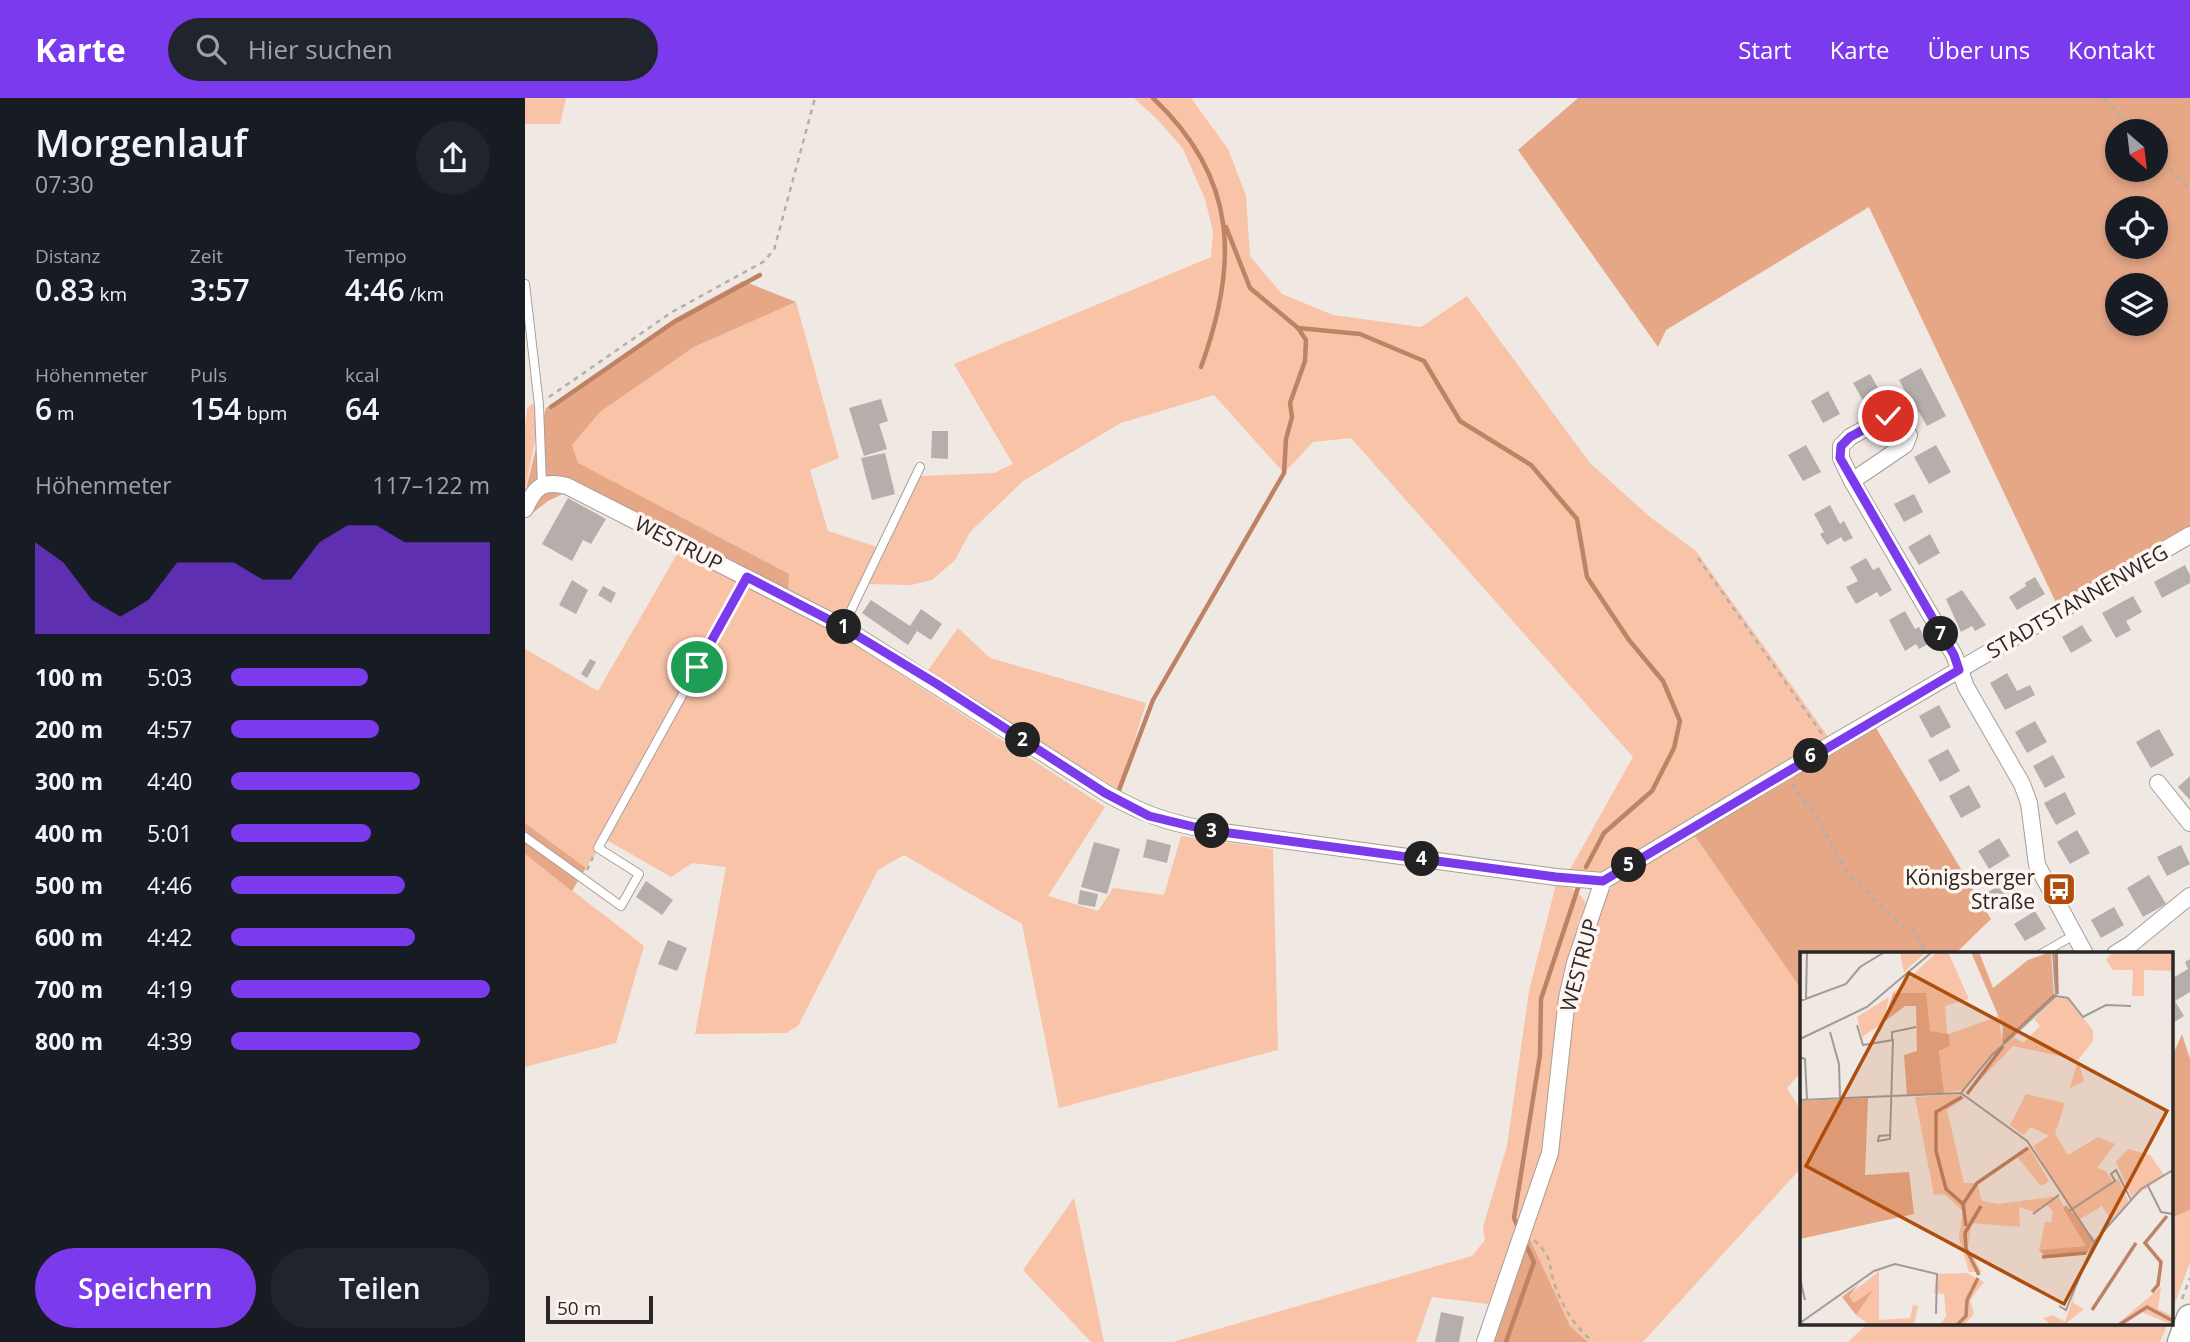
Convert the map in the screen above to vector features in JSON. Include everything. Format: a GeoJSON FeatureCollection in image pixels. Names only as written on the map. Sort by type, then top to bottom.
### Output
{"type":"FeatureCollection","features":[{"type":"Feature","properties":{"kind":"main road"},"geometry":{"type":"LineString","coordinates":[[2181,1342],[2190,1318]]}},
{"type":"Feature","properties":{"kind":"street"},"geometry":{"type":"LineString","coordinates":[[1852,481],[1905,445],[1909,435],[1897,418],[1888,416],[1850,437],[1841,446],[1840,458],[1852,481],[1954,655],[1966,687],[2022,784],[2029,803],[2037,865],[2084,952]]}},
{"type":"Feature","properties":{"kind":"street","name":"WESTRUP"},"geometry":{"type":"LineString","coordinates":[[542,485],[555,483],[567,486],[843,627],[937,684],[1105,793],[1149,816],[1207,830],[1603,881],[1567,998],[1550,1153],[1485,1342]]}},
{"type":"Feature","properties":{"kind":"street"},"geometry":{"type":"LineString","coordinates":[[525,509],[531,495],[542,485]]}},
{"type":"Feature","properties":{"kind":"street","name":"STADTSTANNENWEG"},"geometry":{"type":"LineString","coordinates":[[1603,881],[2190,535]]}},
{"type":"Feature","properties":{"kind":"street"},"geometry":{"type":"LineString","coordinates":[[2158,783],[2190,823]]}},
{"type":"Feature","properties":{"kind":"street"},"geometry":{"type":"LineString","coordinates":[[2118,952],[2190,896]]}},
{"type":"Feature","properties":{"kind":"lane"},"geometry":{"type":"LineString","coordinates":[[525,284],[539,405],[542,485]]}},
{"type":"Feature","properties":{"kind":"lane"},"geometry":{"type":"LineString","coordinates":[[843,627],[921,467]]}},
{"type":"Feature","properties":{"kind":"lane"},"geometry":{"type":"LineString","coordinates":[[525,837],[621,906],[639,874],[598,848],[747,577]]}},
{"type":"Feature","properties":{"kind":"lane"},"geometry":{"type":"LineString","coordinates":[[2044,952],[2074,935]]}},
{"type":"Feature","properties":{"kind":"path"},"geometry":{"type":"LineString","coordinates":[[539,405],[672,312],[764,261],[774,250],[815,98]]}},
{"type":"Feature","properties":{"kind":"path"},"geometry":{"type":"LineString","coordinates":[[2104,98],[2124,119]]}},
{"type":"Feature","properties":{"kind":"path"},"geometry":{"type":"LineString","coordinates":[[2168,167],[2190,190]]}},
{"type":"Feature","properties":{"kind":"path"},"geometry":{"type":"LineString","coordinates":[[1698,558],[1830,746]]}},
{"type":"Feature","properties":{"kind":"path"},"geometry":{"type":"LineString","coordinates":[[1784,772],[1819,821],[1846,871],[1900,925],[1913,930],[1926,952]]}},
{"type":"Feature","properties":{"kind":"path"},"geometry":{"type":"LineString","coordinates":[[583,878],[598,848]]}},
{"type":"Feature","properties":{"kind":"path"},"geometry":{"type":"LineString","coordinates":[[1524,1230],[1548,1253],[1554,1285],[1566,1311],[1580,1331],[1593,1342]]}},
{"type":"Feature","properties":{"kind":"shaded area"},"geometry":{"type":"Polygon","coordinates":[[[525,98],[566,98],[560,124],[525,124],[525,98]]]}},
{"type":"Feature","properties":{"kind":"shaded area"},"geometry":{"type":"Polygon","coordinates":[[[1134,98],[1191,98],[1228,149],[1246,196],[1250,256],[1282,294],[1333,315],[1421,327],[1467,296],[1590,463],[1650,517],[1696,551],[1829,738],[1603,872],[1569,871],[1633,757],[1351,438],[1313,442],[1284,473],[1214,395],[1121,423],[1023,481],[970,532],[955,560],[932,580],[911,585],[866,584],[847,622],[788,590],[788,574],[577,463],[572,445],[600,412],[694,347],[796,302],[839,458],[810,470],[828,531],[883,549],[920,476],[994,473],[1013,464],[954,364],[1211,257],[1213,232],[1205,199],[1183,149],[1134,98]]]}},
{"type":"Feature","properties":{"kind":"shaded area"},"geometry":{"type":"Polygon","coordinates":[[[1578,98],[2190,98],[2190,528],[2057,605],[1869,207],[1666,330],[1658,347],[1518,150],[1578,98]]]}},
{"type":"Feature","properties":{"kind":"shaded area"},"geometry":{"type":"Polygon","coordinates":[[[743,281],[796,302],[694,347],[600,412],[572,445],[578,463],[789,574],[788,589],[781,597],[569,491],[548,501],[530,515],[527,485],[546,408],[674,319],[743,281]]]}},
{"type":"Feature","properties":{"kind":"shaded area"},"geometry":{"type":"Polygon","coordinates":[[[536,401],[537,430],[525,492],[527,408],[536,401]]]}},
{"type":"Feature","properties":{"kind":"shaded area"},"geometry":{"type":"Polygon","coordinates":[[[680,549],[837,633],[1105,807],[1048,896],[1098,911],[1113,888],[1164,895],[1181,836],[1273,849],[1278,1050],[1059,1108],[1022,924],[904,855],[878,870],[798,1026],[786,1033],[695,1034],[726,867],[692,863],[671,877],[605,839],[586,868],[525,823],[525,649],[598,691],[680,549]]]}},
{"type":"Feature","properties":{"kind":"shaded area"},"geometry":{"type":"Polygon","coordinates":[[[958,628],[990,658],[1146,703],[1119,790],[927,672],[958,628]]]}},
{"type":"Feature","properties":{"kind":"shaded area"},"geometry":{"type":"Polygon","coordinates":[[[1873,723],[1991,919],[1957,952],[1800,952],[1800,988],[1692,832],[1873,723]]]}},
{"type":"Feature","properties":{"kind":"shaded area"},"geometry":{"type":"Polygon","coordinates":[[[525,823],[586,868],[572,891],[525,854],[525,823]]]}},
{"type":"Feature","properties":{"kind":"shaded area"},"geometry":{"type":"Polygon","coordinates":[[[1692,832],[1800,988],[1800,1073],[1787,1088],[1800,1109],[1800,1169],[1643,1342],[1588,1342],[1570,1326],[1529,1237],[1554,1156],[1580,965],[1605,897],[1616,881],[1692,832]]]}},
{"type":"Feature","properties":{"kind":"shaded area"},"geometry":{"type":"Polygon","coordinates":[[[525,854],[644,946],[616,1043],[525,1067],[525,854]]]}},
{"type":"Feature","properties":{"kind":"shaded area"},"geometry":{"type":"Polygon","coordinates":[[[1556,884],[1575,891],[1587,907],[1568,957],[1542,1154],[1517,1235],[1488,1304],[1432,1297],[1416,1342],[1173,1342],[1472,1256],[1485,1240],[1483,1227],[1507,1146],[1529,991],[1556,884]]]}},
{"type":"Feature","properties":{"kind":"shaded area"},"geometry":{"type":"Polygon","coordinates":[[[2182,1034],[2190,1059],[2190,1210],[2172,1218],[2172,1057],[2182,1034]]]}},
{"type":"Feature","properties":{"kind":"shaded area"},"geometry":{"type":"Polygon","coordinates":[[[1074,1198],[1104,1342],[1091,1342],[1023,1270],[1074,1198]]]}},
{"type":"Feature","properties":{"kind":"shaded area"},"geometry":{"type":"Polygon","coordinates":[[[2190,1210],[2190,1262],[2172,1311],[2172,1218],[2190,1210]]]}},
{"type":"Feature","properties":{"kind":"shaded area"},"geometry":{"type":"Polygon","coordinates":[[[1529,1237],[1570,1326],[1588,1342],[1493,1342],[1529,1237]]]}},
{"type":"Feature","properties":{"kind":"shaded area"},"geometry":{"type":"Polygon","coordinates":[[[1867,1324],[2168,1324],[2160,1342],[1848,1342],[1867,1324]]]}},
{"type":"Feature","properties":{"kind":"building"},"geometry":{"type":"Polygon","coordinates":[[[1921,368],[1946,416],[1927,426],[1899,380],[1921,368]]]}},
{"type":"Feature","properties":{"kind":"building"},"geometry":{"type":"Polygon","coordinates":[[[1870,374],[1886,402],[1869,411],[1853,383],[1870,374]]]}},
{"type":"Feature","properties":{"kind":"building"},"geometry":{"type":"Polygon","coordinates":[[[1828,391],[1840,414],[1823,423],[1811,401],[1828,391]]]}},
{"type":"Feature","properties":{"kind":"building"},"geometry":{"type":"Polygon","coordinates":[[[881,399],[888,421],[879,424],[887,449],[864,456],[849,408],[881,399]]]}},
{"type":"Feature","properties":{"kind":"building"},"geometry":{"type":"Polygon","coordinates":[[[932,431],[948,431],[948,459],[931,458],[932,431]]]}},
{"type":"Feature","properties":{"kind":"building"},"geometry":{"type":"Polygon","coordinates":[[[1806,445],[1821,472],[1803,481],[1788,455],[1806,445]]]}},
{"type":"Feature","properties":{"kind":"building"},"geometry":{"type":"Polygon","coordinates":[[[1936,445],[1951,472],[1929,484],[1914,457],[1936,445]]]}},
{"type":"Feature","properties":{"kind":"building"},"geometry":{"type":"Polygon","coordinates":[[[885,453],[895,494],[872,500],[861,458],[885,453]]]}},
{"type":"Feature","properties":{"kind":"building"},"geometry":{"type":"Polygon","coordinates":[[[1914,494],[1923,512],[1904,522],[1894,504],[1914,494]]]}},
{"type":"Feature","properties":{"kind":"building"},"geometry":{"type":"Polygon","coordinates":[[[568,498],[606,519],[591,544],[583,540],[572,561],[542,544],[568,498]]]}},
{"type":"Feature","properties":{"kind":"building"},"geometry":{"type":"Polygon","coordinates":[[[1830,505],[1840,524],[1844,521],[1853,538],[1844,542],[1841,537],[1827,545],[1820,534],[1824,532],[1814,514],[1830,505]]]}},
{"type":"Feature","properties":{"kind":"building"},"geometry":{"type":"Polygon","coordinates":[[[1930,534],[1940,553],[1919,565],[1908,547],[1930,534]]]}},
{"type":"Feature","properties":{"kind":"building"},"geometry":{"type":"Polygon","coordinates":[[[1866,558],[1873,570],[1879,567],[1892,590],[1880,597],[1877,592],[1856,604],[1846,587],[1858,581],[1850,567],[1866,558]]]}},
{"type":"Feature","properties":{"kind":"building"},"geometry":{"type":"Polygon","coordinates":[[[2185,565],[2190,575],[2190,583],[2162,598],[2154,582],[2185,565]]]}},
{"type":"Feature","properties":{"kind":"building"},"geometry":{"type":"Polygon","coordinates":[[[2035,577],[2045,594],[2017,610],[2009,597],[2035,577]]]}},
{"type":"Feature","properties":{"kind":"building"},"geometry":{"type":"Polygon","coordinates":[[[572,580],[588,590],[576,614],[559,605],[572,580]]]}},
{"type":"Feature","properties":{"kind":"building"},"geometry":{"type":"Polygon","coordinates":[[[603,586],[616,593],[611,603],[598,595],[603,586]]]}},
{"type":"Feature","properties":{"kind":"building"},"geometry":{"type":"Polygon","coordinates":[[[1962,590],[1986,625],[1975,631],[1972,626],[1961,632],[1946,599],[1962,590]]]}},
{"type":"Feature","properties":{"kind":"building"},"geometry":{"type":"Polygon","coordinates":[[[2133,596],[2142,612],[2126,621],[2131,630],[2116,638],[2102,613],[2133,596]]]}},
{"type":"Feature","properties":{"kind":"building"},"geometry":{"type":"Polygon","coordinates":[[[871,600],[910,626],[921,609],[942,624],[931,640],[917,631],[908,645],[862,613],[871,600]]]}},
{"type":"Feature","properties":{"kind":"building"},"geometry":{"type":"Polygon","coordinates":[[[1905,611],[1915,629],[1919,627],[1928,644],[1919,649],[1916,644],[1905,651],[1889,620],[1905,611]]]}},
{"type":"Feature","properties":{"kind":"building"},"geometry":{"type":"Polygon","coordinates":[[[2082,625],[2092,641],[2071,653],[2062,637],[2082,625]]]}},
{"type":"Feature","properties":{"kind":"building"},"geometry":{"type":"Polygon","coordinates":[[[590,659],[596,662],[587,678],[581,674],[590,659]]]}},
{"type":"Feature","properties":{"kind":"building"},"geometry":{"type":"Polygon","coordinates":[[[2007,673],[2017,691],[2030,685],[2035,695],[2005,710],[1990,683],[2007,673]]]}},
{"type":"Feature","properties":{"kind":"building"},"geometry":{"type":"Polygon","coordinates":[[[1939,705],[1951,727],[1931,738],[1919,716],[1939,705]]]}},
{"type":"Feature","properties":{"kind":"building"},"geometry":{"type":"Polygon","coordinates":[[[2035,721],[2047,742],[2027,753],[2015,732],[2035,721]]]}},
{"type":"Feature","properties":{"kind":"building"},"geometry":{"type":"Polygon","coordinates":[[[2159,729],[2174,755],[2151,768],[2136,742],[2159,729]]]}},
{"type":"Feature","properties":{"kind":"building"},"geometry":{"type":"Polygon","coordinates":[[[1948,749],[1960,771],[1940,782],[1928,760],[1948,749]]]}},
{"type":"Feature","properties":{"kind":"building"},"geometry":{"type":"Polygon","coordinates":[[[2053,755],[2065,777],[2045,788],[2033,766],[2053,755]]]}},
{"type":"Feature","properties":{"kind":"building"},"geometry":{"type":"Polygon","coordinates":[[[2190,776],[2190,800],[2178,787],[2190,776]]]}},
{"type":"Feature","properties":{"kind":"building"},"geometry":{"type":"Polygon","coordinates":[[[1969,785],[1981,807],[1961,818],[1949,796],[1969,785]]]}},
{"type":"Feature","properties":{"kind":"building"},"geometry":{"type":"Polygon","coordinates":[[[2065,792],[2076,814],[2056,825],[2044,803],[2065,792]]]}},
{"type":"Feature","properties":{"kind":"building"},"geometry":{"type":"Polygon","coordinates":[[[2077,830],[2090,853],[2070,864],[2057,842],[2077,830]]]}},
{"type":"Feature","properties":{"kind":"building"},"geometry":{"type":"Polygon","coordinates":[[[1999,838],[2010,856],[1989,869],[1978,851],[1999,838]]]}},
{"type":"Feature","properties":{"kind":"building"},"geometry":{"type":"Polygon","coordinates":[[[1147,839],[1171,845],[1167,863],[1143,857],[1147,839]]]}},
{"type":"Feature","properties":{"kind":"building"},"geometry":{"type":"Polygon","coordinates":[[[1094,842],[1120,849],[1107,894],[1081,887],[1094,842]]]}},
{"type":"Feature","properties":{"kind":"building"},"geometry":{"type":"Polygon","coordinates":[[[2181,845],[2190,864],[2167,876],[2157,857],[2181,845]]]}},
{"type":"Feature","properties":{"kind":"building"},"geometry":{"type":"Polygon","coordinates":[[[2149,875],[2166,904],[2143,917],[2127,888],[2149,875]]]}},
{"type":"Feature","properties":{"kind":"building"},"geometry":{"type":"Polygon","coordinates":[[[2012,879],[2023,898],[1999,911],[1988,892],[2012,879]]]}},
{"type":"Feature","properties":{"kind":"building"},"geometry":{"type":"Polygon","coordinates":[[[646,881],[673,900],[662,915],[636,897],[646,881]]]}},
{"type":"Feature","properties":{"kind":"building"},"geometry":{"type":"Polygon","coordinates":[[[1080,890],[1098,894],[1095,907],[1078,904],[1080,890]]]}},
{"type":"Feature","properties":{"kind":"building"},"geometry":{"type":"Polygon","coordinates":[[[2114,907],[2124,925],[2101,938],[2091,920],[2114,907]]]}},
{"type":"Feature","properties":{"kind":"building"},"geometry":{"type":"Polygon","coordinates":[[[2035,911],[2046,929],[2025,941],[2014,924],[2035,911]]]}},
{"type":"Feature","properties":{"kind":"building"},"geometry":{"type":"Polygon","coordinates":[[[668,940],[687,948],[677,971],[658,964],[668,940]]]}},
{"type":"Feature","properties":{"kind":"building"},"geometry":{"type":"Polygon","coordinates":[[[2190,959],[2190,992],[2175,1001],[2184,1016],[2172,1023],[2172,978],[2188,969],[2185,962],[2190,959]]]}},
{"type":"Feature","properties":{"kind":"building"},"geometry":{"type":"Polygon","coordinates":[[[1441,1312],[1464,1317],[1459,1342],[1435,1342],[1441,1312]]]}},
{"type":"Feature","properties":{"kind":"waterway"},"geometry":{"type":"LineString","coordinates":[[1153,98],[1181,128],[1202,159],[1216,191],[1223,224],[1225,257],[1221,292],[1201,367]]}},
{"type":"Feature","properties":{"kind":"waterway"},"geometry":{"type":"LineString","coordinates":[[1226,227],[1250,288],[1298,328],[1360,334],[1424,361],[1460,421],[1531,465],[1577,519],[1587,577],[1629,640],[1663,681],[1680,721],[1674,748],[1652,791],[1604,833],[1586,867]]}},
{"type":"Feature","properties":{"kind":"waterway"},"geometry":{"type":"LineString","coordinates":[[551,407],[674,322],[760,275]]}},
{"type":"Feature","properties":{"kind":"waterway"},"geometry":{"type":"LineString","coordinates":[[1119,790],[1153,700],[1284,473],[1286,439],[1292,417],[1290,403],[1305,361],[1306,340],[1298,328]]}},
{"type":"Feature","properties":{"kind":"waterway"},"geometry":{"type":"LineString","coordinates":[[1519,1230],[1514,1218],[1540,1055],[1541,999],[1578,888]]}},
{"type":"Feature","properties":{"kind":"waterway"},"geometry":{"type":"LineString","coordinates":[[1506,1342],[1534,1262],[1524,1241]]}},
{"type":"Feature","properties":{"kind":"place","name":"Königsberger Straße"},"geometry":{"type":"Point","coordinates":[2059,889]}},
{"type":"Feature","properties":{"kind":"route"},"geometry":{"type":"LineString","coordinates":[[697,667],[747,577],[843,627],[937,684],[1105,793],[1168,823],[1556,877],[1603,881],[1959,670],[1954,655],[1840,458],[1841,446],[1850,437],[1888,416]]}}]}
